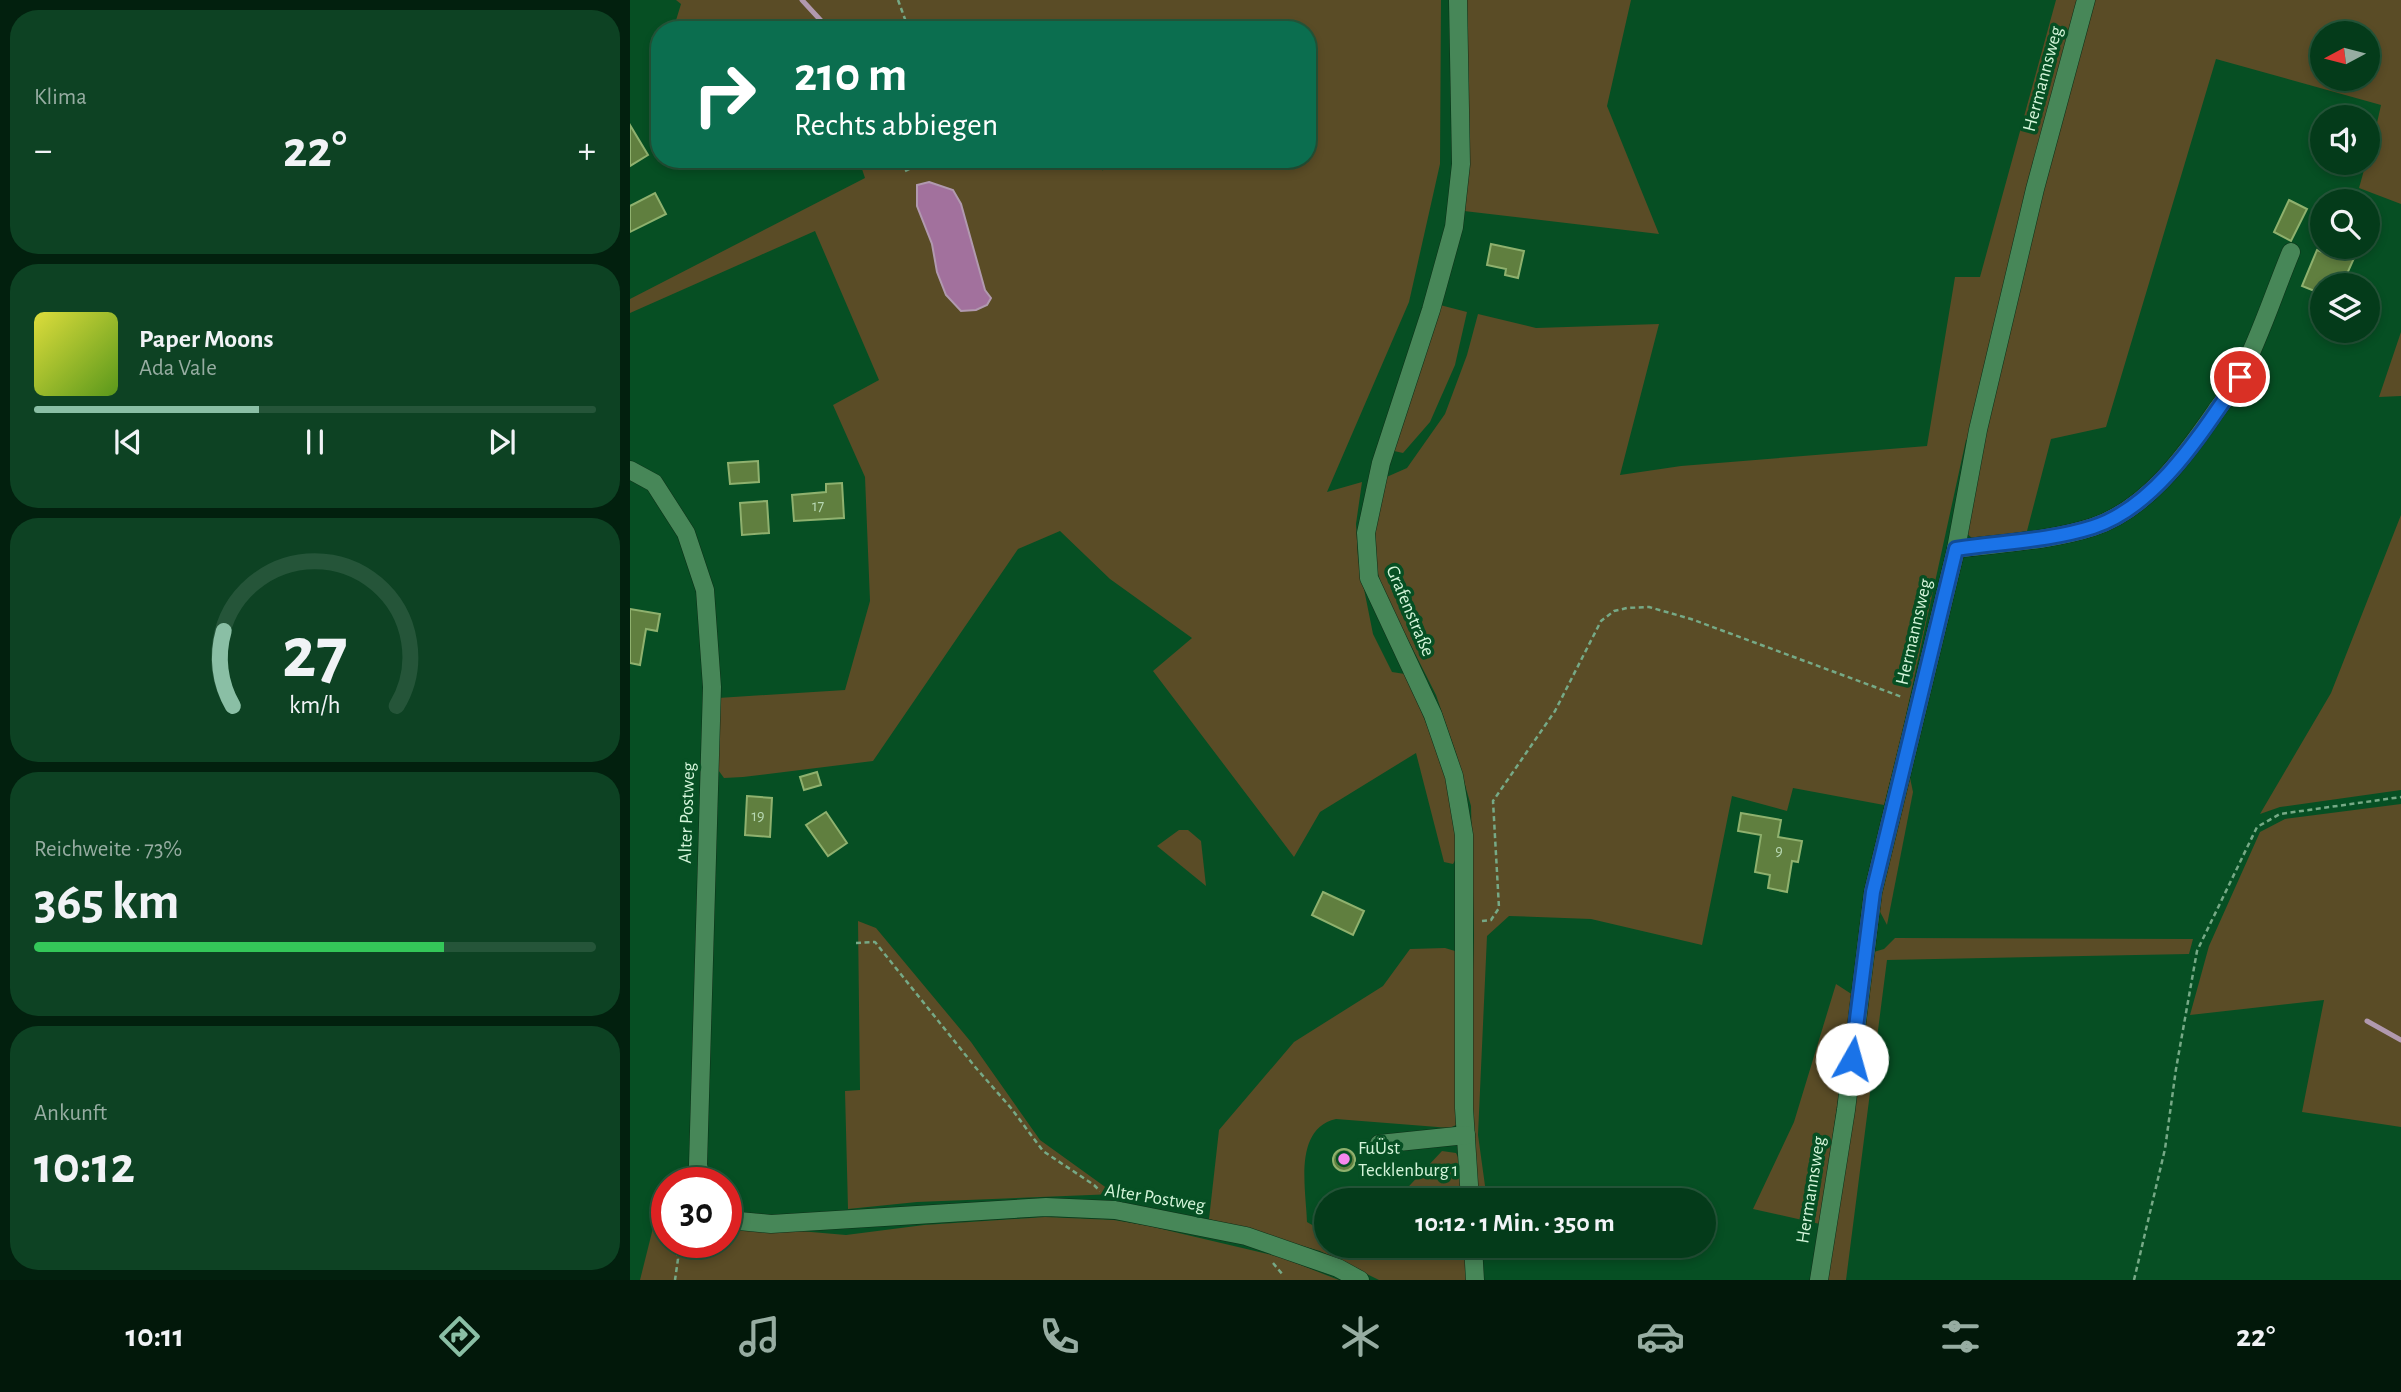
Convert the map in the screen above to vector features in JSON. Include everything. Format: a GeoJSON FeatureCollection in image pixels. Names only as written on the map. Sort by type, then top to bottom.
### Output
{"type":"FeatureCollection","features":[{"type":"Feature","properties":{"kind":"street","name":"Grafenstraße"},"geometry":{"type":"LineString","coordinates":[[1458,0],[1461,164],[1454,228],[1431,310],[1381,463],[1366,533],[1369,578],[1433,715],[1454,776],[1464,835],[1466,1135],[1469,1188]]}},
{"type":"Feature","properties":{"kind":"street","name":"Hermannsweg"},"geometry":{"type":"LineString","coordinates":[[1819,1280],[1846,1110],[1873,892],[1956,549],[1978,430],[2032,202],[2086,0]]}},
{"type":"Feature","properties":{"kind":"street"},"geometry":{"type":"LineString","coordinates":[[1956,549],[2094,527],[2120,514],[2146,495],[2195,442],[2240,377],[2291,252]]}},
{"type":"Feature","properties":{"kind":"street","name":"Alter Postweg"},"geometry":{"type":"LineString","coordinates":[[630,470],[654,483],[686,533],[705,590],[712,687],[698,1167]]}},
{"type":"Feature","properties":{"kind":"street"},"geometry":{"type":"LineString","coordinates":[[1379,1144],[1466,1135]]}},
{"type":"Feature","properties":{"kind":"street","name":"Alter Postweg"},"geometry":{"type":"LineString","coordinates":[[742,1221],[771,1224],[1046,1207],[1115,1210],[1246,1236],[1338,1268],[1360,1280]]}},
{"type":"Feature","properties":{"kind":"street"},"geometry":{"type":"LineString","coordinates":[[1474,1258],[1475,1280]]}},
{"type":"Feature","properties":{"kind":"path"},"geometry":{"type":"LineString","coordinates":[[898,0],[906,21]]}},
{"type":"Feature","properties":{"kind":"path"},"geometry":{"type":"LineString","coordinates":[[905,171],[911,168]]}},
{"type":"Feature","properties":{"kind":"path"},"geometry":{"type":"LineString","coordinates":[[1464,922],[1491,920],[1499,908],[1493,801],[1555,711],[1601,621],[1614,611],[1649,607],[1691,619],[1909,701]]}},
{"type":"Feature","properties":{"kind":"path"},"geometry":{"type":"LineString","coordinates":[[2134,1280],[2165,1149],[2197,951],[2257,827],[2280,814],[2401,797]]}},
{"type":"Feature","properties":{"kind":"path"},"geometry":{"type":"LineString","coordinates":[[856,943],[875,943],[976,1069],[1011,1108],[1043,1151],[1094,1185],[1115,1210]]}},
{"type":"Feature","properties":{"kind":"path"},"geometry":{"type":"LineString","coordinates":[[675,1280],[678,1258]]}},
{"type":"Feature","properties":{"kind":"shaded area"},"geometry":{"type":"Polygon","coordinates":[[[676,0],[1441,0],[1440,164],[1409,302],[1327,492],[1362,482],[1356,524],[1358,559],[1373,634],[1392,672],[1405,674],[1433,741],[1452,799],[1457,826],[1458,848],[1453,864],[1444,862],[1416,753],[1320,812],[1294,857],[1153,671],[1192,638],[1110,579],[1060,531],[1018,549],[873,761],[724,778],[716,767],[718,698],[845,690],[870,601],[865,477],[833,405],[879,380],[815,231],[630,313],[630,299],[865,178],[862,168],[1105,168],[1102,171],[1106,168],[1316,168],[1316,21],[676,21],[681,4],[676,0]],[[953,190],[917,206],[932,243],[937,272],[990,298],[985,290],[961,204],[953,190]]]}},
{"type":"Feature","properties":{"kind":"shaded area"},"geometry":{"type":"Polygon","coordinates":[[[1466,0],[1631,0],[1607,106],[1659,234],[1464,211],[1466,0]]]}},
{"type":"Feature","properties":{"kind":"shaded area"},"geometry":{"type":"Polygon","coordinates":[[[2056,0],[2401,0],[2401,204],[2380,196],[2380,189],[2359,188],[2363,175],[2380,175],[2381,105],[2331,91],[2380,91],[2380,21],[2310,21],[2310,85],[2216,59],[2106,427],[2051,439],[2027,531],[1973,539],[1964,531],[1983,437],[1966,440],[1884,805],[1793,788],[1787,811],[1732,796],[1702,945],[1591,919],[1509,916],[1487,936],[1478,1135],[1485,1188],[1475,1188],[1470,1072],[1474,936],[1471,806],[1436,695],[1382,588],[1373,556],[1375,520],[1382,479],[1407,468],[1445,414],[1467,355],[1478,314],[1536,328],[1659,324],[1620,475],[1681,466],[1927,446],[1955,277],[1980,277],[2056,0]]]}},
{"type":"Feature","properties":{"kind":"shaded area"},"geometry":{"type":"Polygon","coordinates":[[[929,182],[953,190],[961,204],[985,290],[991,298],[987,305],[976,310],[961,311],[946,295],[937,272],[932,244],[917,206],[917,185],[929,182]]]}},
{"type":"Feature","properties":{"kind":"shaded area"},"geometry":{"type":"Polygon","coordinates":[[[1440,305],[1467,312],[1455,365],[1430,422],[1403,453],[1394,451],[1440,305]]]}},
{"type":"Feature","properties":{"kind":"shaded area"},"geometry":{"type":"Polygon","coordinates":[[[2401,332],[2401,396],[2379,397],[2401,332]]]}},
{"type":"Feature","properties":{"kind":"shaded area"},"geometry":{"type":"Polygon","coordinates":[[[2401,515],[2401,790],[2280,807],[2260,814],[2331,693],[2401,515]]]}},
{"type":"Feature","properties":{"kind":"shaded area"},"geometry":{"type":"Polygon","coordinates":[[[1908,768],[1913,792],[1887,925],[1877,906],[1908,768]]]}},
{"type":"Feature","properties":{"kind":"shaded area"},"geometry":{"type":"Polygon","coordinates":[[[2401,804],[2401,1127],[2302,1112],[2324,1000],[2190,1015],[2209,946],[2260,832],[2285,819],[2401,804]]]}},
{"type":"Feature","properties":{"kind":"shaded area"},"geometry":{"type":"Polygon","coordinates":[[[1179,830],[1188,830],[1201,841],[1206,886],[1157,846],[1179,830]]]}},
{"type":"Feature","properties":{"kind":"shaded area"},"geometry":{"type":"Polygon","coordinates":[[[858,921],[876,928],[971,1042],[1040,1140],[1115,1194],[917,1202],[848,1209],[845,1091],[860,1090],[858,921]]]}},
{"type":"Feature","properties":{"kind":"shaded area"},"geometry":{"type":"Polygon","coordinates":[[[1895,938],[2193,939],[2189,954],[1887,960],[1846,1280],[1827,1280],[1870,953],[1884,949],[1895,938]]]}},
{"type":"Feature","properties":{"kind":"shaded area"},"geometry":{"type":"Polygon","coordinates":[[[1445,948],[1455,951],[1456,1125],[1450,1128],[1336,1119],[1322,1125],[1313,1135],[1305,1162],[1307,1222],[1314,1226],[1314,1249],[1209,1219],[1219,1130],[1294,1042],[1383,986],[1410,949],[1445,948]]]}},
{"type":"Feature","properties":{"kind":"shaded area"},"geometry":{"type":"Polygon","coordinates":[[[1836,984],[1853,995],[1820,1224],[1753,1209],[1794,1122],[1836,984]]]}},
{"type":"Feature","properties":{"kind":"shaded area"},"geometry":{"type":"Polygon","coordinates":[[[1442,1151],[1456,1153],[1462,1188],[1407,1188],[1442,1151]]]}},
{"type":"Feature","properties":{"kind":"shaded area"},"geometry":{"type":"Polygon","coordinates":[[[1045,1217],[1114,1220],[1149,1226],[1280,1257],[1339,1280],[640,1280],[651,1236],[651,1258],[742,1258],[742,1226],[846,1235],[924,1225],[1045,1217]]]}},
{"type":"Feature","properties":{"kind":"shaded area"},"geometry":{"type":"Polygon","coordinates":[[[1334,1258],[1468,1258],[1470,1280],[1379,1280],[1334,1258]]]}},
{"type":"Feature","properties":{"kind":"building"},"geometry":{"type":"Polygon","coordinates":[[[630,125],[648,155],[630,166],[630,125]]]}},
{"type":"Feature","properties":{"kind":"building"},"geometry":{"type":"Polygon","coordinates":[[[655,193],[666,214],[630,232],[630,206],[655,193]]]}},
{"type":"Feature","properties":{"kind":"building"},"geometry":{"type":"Polygon","coordinates":[[[2289,200],[2307,209],[2291,241],[2274,232],[2289,200]]]}},
{"type":"Feature","properties":{"kind":"building"},"geometry":{"type":"Polygon","coordinates":[[[1491,244],[1524,251],[1518,278],[1505,275],[1506,269],[1487,265],[1491,244]]]}},
{"type":"Feature","properties":{"kind":"building"},"geometry":{"type":"Polygon","coordinates":[[[2313,259],[2354,259],[2347,273],[2310,273],[2310,289],[2302,286],[2313,259]]]}},
{"type":"Feature","properties":{"kind":"building"},"geometry":{"type":"Polygon","coordinates":[[[758,461],[759,482],[730,484],[728,463],[758,461]]]}},
{"type":"Feature","properties":{"kind":"building"},"geometry":{"type":"Polygon","coordinates":[[[842,483],[844,518],[794,521],[792,495],[826,492],[826,484],[842,483]]]}},
{"type":"Feature","properties":{"kind":"building"},"geometry":{"type":"Polygon","coordinates":[[[767,501],[769,533],[742,535],[740,503],[767,501]]]}},
{"type":"Feature","properties":{"kind":"building"},"geometry":{"type":"Polygon","coordinates":[[[630,609],[660,614],[657,631],[646,629],[640,665],[630,663],[630,609]]]}},
{"type":"Feature","properties":{"kind":"building"},"geometry":{"type":"Polygon","coordinates":[[[817,772],[821,785],[804,790],[800,777],[817,772]]]}},
{"type":"Feature","properties":{"kind":"building"},"geometry":{"type":"Polygon","coordinates":[[[747,796],[772,798],[770,837],[745,835],[747,796]]]}},
{"type":"Feature","properties":{"kind":"building"},"geometry":{"type":"Polygon","coordinates":[[[826,812],[847,843],[828,856],[806,825],[826,812]]]}},
{"type":"Feature","properties":{"kind":"building"},"geometry":{"type":"Polygon","coordinates":[[[1741,813],[1781,820],[1778,837],[1802,841],[1798,862],[1792,861],[1787,892],[1768,888],[1770,875],[1755,872],[1761,835],[1738,831],[1741,813]]]}},
{"type":"Feature","properties":{"kind":"building"},"geometry":{"type":"Polygon","coordinates":[[[1323,892],[1364,911],[1353,935],[1312,915],[1323,892]]]}},
{"type":"Feature","properties":{"kind":"building","name":"FuÜst Tecklenburg 1"},"geometry":{"type":"Polygon","coordinates":[[[1344,1149],[1352,1152],[1355,1160],[1352,1168],[1344,1171],[1336,1168],[1333,1160],[1336,1152],[1344,1149]]]}},
{"type":"Feature","properties":{"kind":"waterway"},"geometry":{"type":"LineString","coordinates":[[802,0],[821,21]]}},
{"type":"Feature","properties":{"kind":"waterway"},"geometry":{"type":"LineString","coordinates":[[2367,1021],[2401,1040]]}},
{"type":"Feature","properties":{"kind":"place","name":"FuÜst Tecklenburg 1"},"geometry":{"type":"Point","coordinates":[1344,1159]}},
{"type":"Feature","properties":{"kind":"route"},"geometry":{"type":"LineString","coordinates":[[1852,1059],[1873,892],[1956,549],[2094,527],[2120,514],[2146,495],[2170,471],[2195,442],[2240,377]]}}]}
